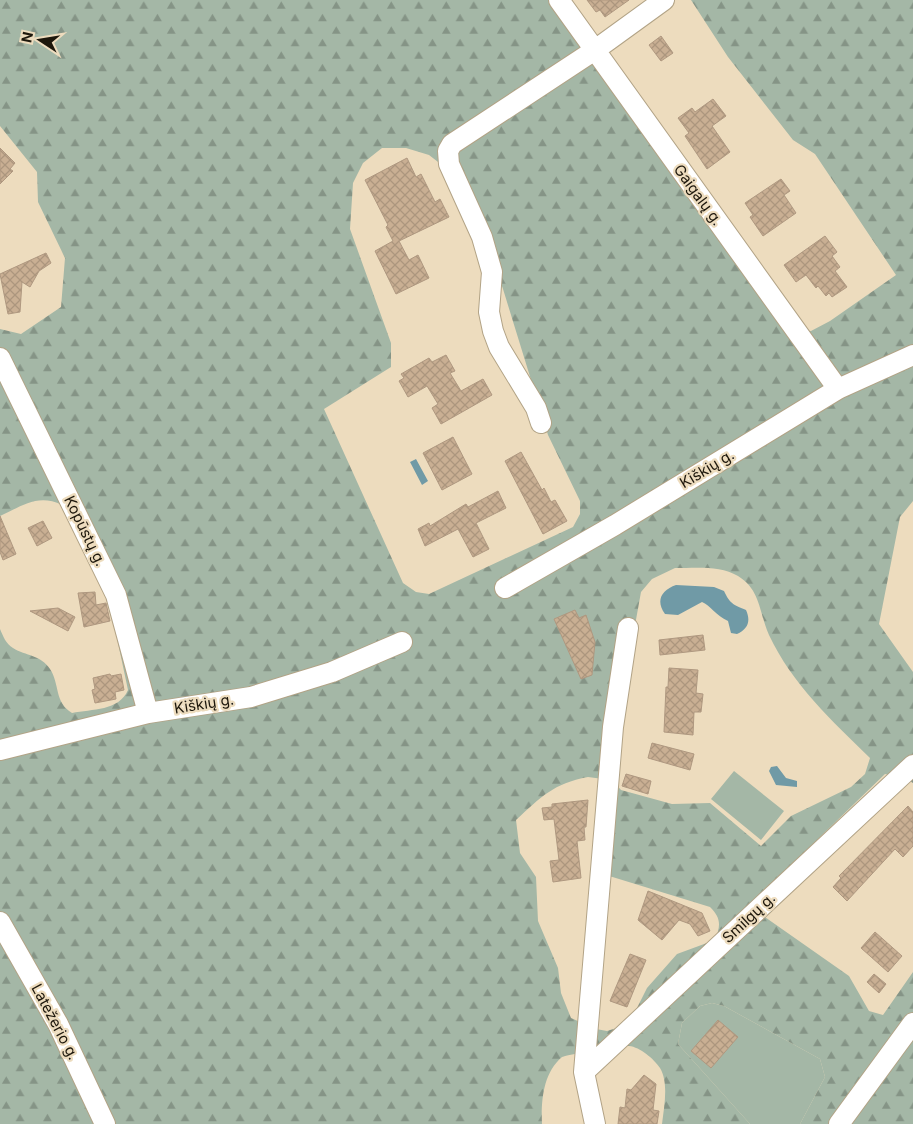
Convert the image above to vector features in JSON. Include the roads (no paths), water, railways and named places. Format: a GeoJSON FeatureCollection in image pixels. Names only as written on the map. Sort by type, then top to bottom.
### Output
{"type":"FeatureCollection","features":[{"type":"Feature","properties":{"kind":"street","name":"Gaigalų g."},"geometry":{"type":"LineString","coordinates":[[559,0],[838,389]]}},
{"type":"Feature","properties":{"kind":"street"},"geometry":{"type":"LineString","coordinates":[[541,423],[536,408],[499,347],[493,331],[489,312],[492,272],[482,237],[449,164],[448,151],[452,144],[595,50],[664,0]]}},
{"type":"Feature","properties":{"kind":"street","name":"Kiškių g."},"geometry":{"type":"LineString","coordinates":[[505,588],[615,525],[838,389],[913,355]]}},
{"type":"Feature","properties":{"kind":"street","name":"Kopūstų g."},"geometry":{"type":"LineString","coordinates":[[0,358],[116,595],[148,713]]}},
{"type":"Feature","properties":{"kind":"street"},"geometry":{"type":"LineString","coordinates":[[595,1124],[584,1072],[613,727],[628,628]]}},
{"type":"Feature","properties":{"kind":"street","name":"Kiškių g."},"geometry":{"type":"LineString","coordinates":[[0,750],[148,713],[251,697],[332,672],[402,642]]}},
{"type":"Feature","properties":{"kind":"street","name":"Smilgų g."},"geometry":{"type":"LineString","coordinates":[[584,1072],[913,765]]}},
{"type":"Feature","properties":{"kind":"street","name":"Latežerio g."},"geometry":{"type":"LineString","coordinates":[[0,922],[58,1024],[105,1124]]}},
{"type":"Feature","properties":{"kind":"street"},"geometry":{"type":"LineString","coordinates":[[839,1124],[913,1023]]}},
{"type":"Feature","properties":{"kind":"water"},"geometry":{"type":"Polygon","coordinates":[[[416,459],[428,481],[422,485],[410,462],[416,459]]]}},
{"type":"Feature","properties":{"kind":"water"},"geometry":{"type":"Polygon","coordinates":[[[676,585],[714,587],[724,591],[733,604],[746,610],[748,624],[744,630],[737,634],[731,633],[728,621],[702,602],[678,615],[665,614],[660,600],[667,590],[676,585]]]}},
{"type":"Feature","properties":{"kind":"water"},"geometry":{"type":"Polygon","coordinates":[[[777,766],[786,778],[797,781],[797,787],[776,785],[769,771],[771,767],[777,766]]]}}]}
